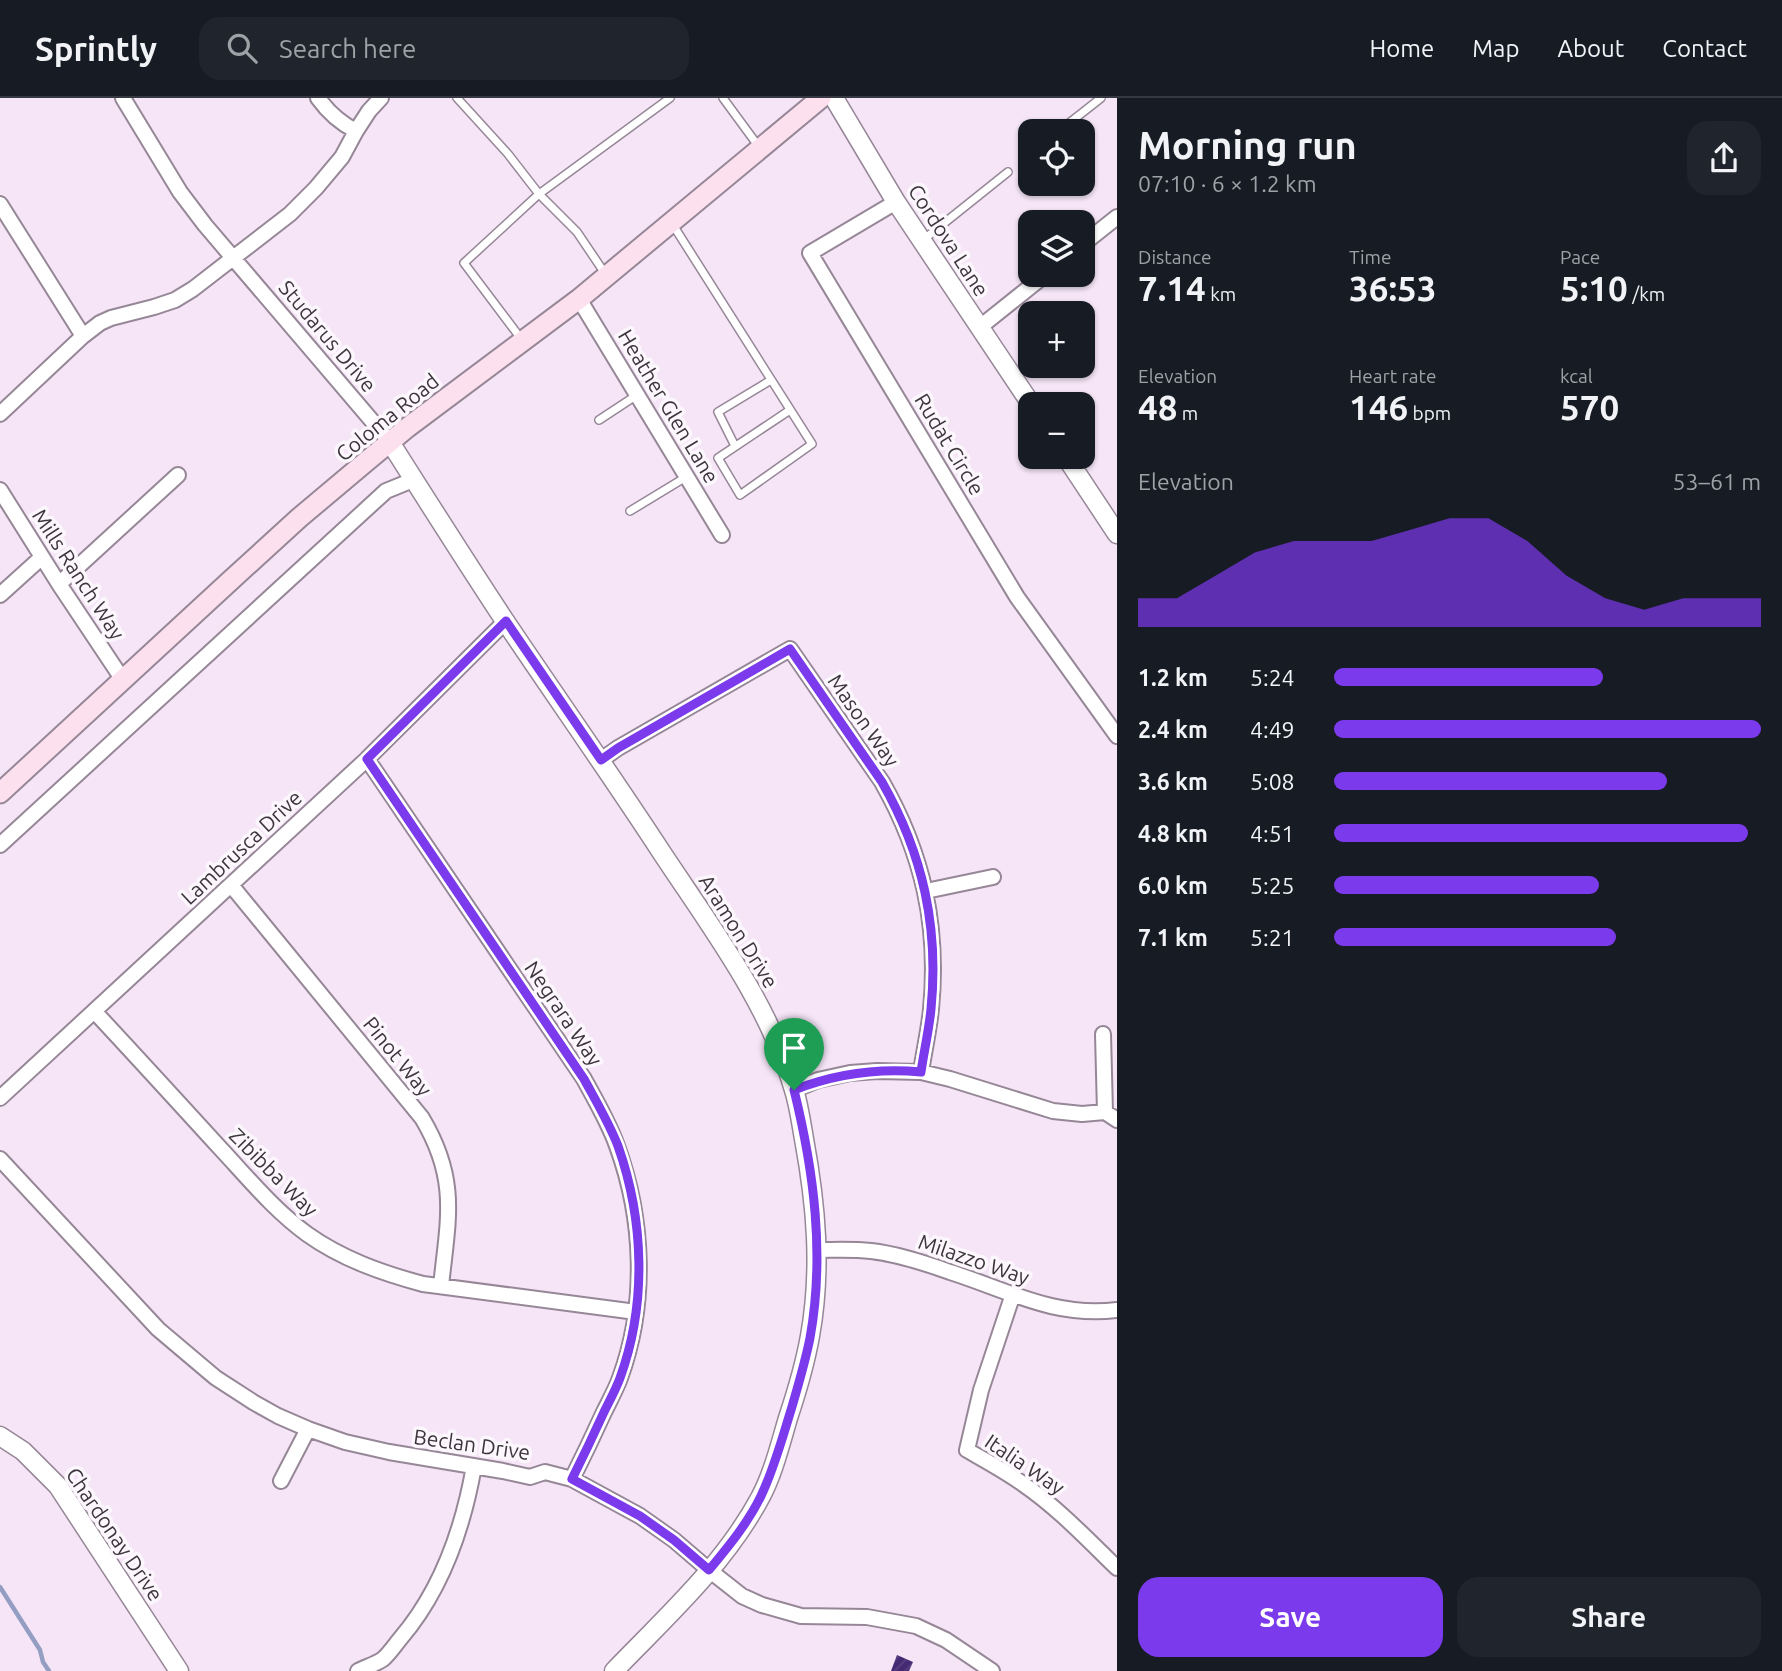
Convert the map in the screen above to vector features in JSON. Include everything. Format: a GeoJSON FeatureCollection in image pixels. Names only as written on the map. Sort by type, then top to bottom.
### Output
{"type":"FeatureCollection","features":[{"type":"Feature","properties":{"kind":"main road","name":"Coloma Road"},"geometry":{"type":"LineString","coordinates":[[0,793],[299,519],[390,442],[579,299],[821,98]]}},
{"type":"Feature","properties":{"kind":"street","name":"Studarus Drive"},"geometry":{"type":"LineString","coordinates":[[123,98],[180,192],[205,225],[390,442]]}},
{"type":"Feature","properties":{"kind":"street"},"geometry":{"type":"LineString","coordinates":[[318,98],[342,124],[356,131]]}},
{"type":"Feature","properties":{"kind":"street"},"geometry":{"type":"LineString","coordinates":[[0,414],[100,323],[175,300],[290,214],[342,157],[369,111],[382,98]]}},
{"type":"Feature","properties":{"kind":"street","name":"Cordova Lane"},"geometry":{"type":"LineString","coordinates":[[834,98],[896,202],[1023,392]]}},
{"type":"Feature","properties":{"kind":"street","name":"Rudat Circle"},"geometry":{"type":"LineString","coordinates":[[896,202],[810,253],[1017,597],[1117,736]]}},
{"type":"Feature","properties":{"kind":"street"},"geometry":{"type":"LineString","coordinates":[[0,204],[83,336]]}},
{"type":"Feature","properties":{"kind":"street"},"geometry":{"type":"LineString","coordinates":[[1095,234],[1117,217]]}},
{"type":"Feature","properties":{"kind":"street"},"geometry":{"type":"LineString","coordinates":[[979,327],[1030,287]]}},
{"type":"Feature","properties":{"kind":"street","name":"Heather Glen Lane"},"geometry":{"type":"LineString","coordinates":[[579,299],[722,535]]}},
{"type":"Feature","properties":{"kind":"street","name":"Aramon Drive"},"geometry":{"type":"LineString","coordinates":[[390,442],[506,621],[601,760],[763,1012],[794,1090],[811,1173],[817,1250],[815,1301],[810,1336],[780,1445],[761,1496],[739,1531],[695,1588],[614,1671]]}},
{"type":"Feature","properties":{"kind":"street"},"geometry":{"type":"LineString","coordinates":[[1074,469],[1117,534]]}},
{"type":"Feature","properties":{"kind":"street"},"geometry":{"type":"LineString","coordinates":[[59,584],[178,475]]}},
{"type":"Feature","properties":{"kind":"street"},"geometry":{"type":"LineString","coordinates":[[0,845],[386,491],[413,480]]}},
{"type":"Feature","properties":{"kind":"street","name":"Mills Ranch Way"},"geometry":{"type":"LineString","coordinates":[[0,490],[123,680]]}},
{"type":"Feature","properties":{"kind":"street"},"geometry":{"type":"LineString","coordinates":[[0,595],[42,557]]}},
{"type":"Feature","properties":{"kind":"street","name":"Lambrusca Drive"},"geometry":{"type":"LineString","coordinates":[[0,1098],[367,759],[506,621]]}},
{"type":"Feature","properties":{"kind":"street","name":"Mason Way"},"geometry":{"type":"LineString","coordinates":[[601,760],[790,649],[882,782],[909,836],[926,891],[933,950],[931,1009],[921,1072]]}},
{"type":"Feature","properties":{"kind":"street","name":"Negrara Way"},"geometry":{"type":"LineString","coordinates":[[367,759],[584,1079],[617,1146],[628,1181],[639,1252],[639,1287],[630,1345],[620,1379],[572,1479]]}},
{"type":"Feature","properties":{"kind":"street"},"geometry":{"type":"LineString","coordinates":[[926,891],[993,877]]}},
{"type":"Feature","properties":{"kind":"street","name":"Pinot Way"},"geometry":{"type":"LineString","coordinates":[[230,885],[422,1118],[433,1136],[446,1175],[449,1207],[441,1286]]}},
{"type":"Feature","properties":{"kind":"street","name":"Zibibba Way"},"geometry":{"type":"LineString","coordinates":[[94,1011],[273,1206],[332,1250],[392,1276],[441,1286],[636,1312]]}},
{"type":"Feature","properties":{"kind":"street"},"geometry":{"type":"LineString","coordinates":[[794,1090],[818,1080],[850,1073],[921,1072],[1053,1111],[1111,1116],[1102,1034]]}},
{"type":"Feature","properties":{"kind":"street","name":"Beclan Drive"},"geometry":{"type":"LineString","coordinates":[[0,1159],[158,1328],[216,1378],[253,1402],[308,1429],[345,1442],[530,1477],[545,1472],[572,1479],[640,1516],[742,1596],[762,1605],[801,1616],[867,1617],[916,1626],[946,1640],[992,1671]]}},
{"type":"Feature","properties":{"kind":"street","name":"Milazzo Way"},"geometry":{"type":"LineString","coordinates":[[817,1250],[849,1250],[898,1256],[1061,1310],[1117,1310]]}},
{"type":"Feature","properties":{"kind":"street","name":"Italia Way"},"geometry":{"type":"LineString","coordinates":[[1013,1294],[981,1390],[967,1450],[1026,1485],[1059,1512],[1117,1568]]}},
{"type":"Feature","properties":{"kind":"street"},"geometry":{"type":"LineString","coordinates":[[281,1481],[308,1429]]}},
{"type":"Feature","properties":{"kind":"street","name":"Chardonay Drive"},"geometry":{"type":"LineString","coordinates":[[0,1436],[23,1451],[58,1486],[179,1671]]}},
{"type":"Feature","properties":{"kind":"street"},"geometry":{"type":"LineString","coordinates":[[358,1671],[383,1659],[413,1623],[438,1583],[460,1530],[474,1466]]}},
{"type":"Feature","properties":{"kind":"lane"},"geometry":{"type":"LineString","coordinates":[[457,98],[508,154],[539,194],[577,232],[606,276]]}},
{"type":"Feature","properties":{"kind":"lane"},"geometry":{"type":"LineString","coordinates":[[523,341],[464,263],[539,194],[670,98]]}},
{"type":"Feature","properties":{"kind":"lane"},"geometry":{"type":"LineString","coordinates":[[723,98],[760,148]]}},
{"type":"Feature","properties":{"kind":"lane"},"geometry":{"type":"LineString","coordinates":[[1074,119],[1101,98]]}},
{"type":"Feature","properties":{"kind":"lane"},"geometry":{"type":"LineString","coordinates":[[922,241],[1008,172]]}},
{"type":"Feature","properties":{"kind":"lane"},"geometry":{"type":"LineString","coordinates":[[670,222],[812,444],[740,495],[718,458],[790,410]]}},
{"type":"Feature","properties":{"kind":"lane"},"geometry":{"type":"LineString","coordinates":[[735,446],[718,412],[771,380]]}},
{"type":"Feature","properties":{"kind":"lane"},"geometry":{"type":"LineString","coordinates":[[599,420],[637,395]]}},
{"type":"Feature","properties":{"kind":"lane"},"geometry":{"type":"LineString","coordinates":[[631,511],[687,477]]}},
{"type":"Feature","properties":{"kind":"building"},"geometry":{"type":"Polygon","coordinates":[[[897,1655],[913,1662],[909,1671],[891,1671],[897,1655]]]}},
{"type":"Feature","properties":{"kind":"waterway"},"geometry":{"type":"LineString","coordinates":[[0,1587],[40,1650],[49,1671]]}},
{"type":"Feature","properties":{"kind":"route"},"geometry":{"type":"LineString","coordinates":[[506,621],[601,760],[790,649],[882,782],[909,836],[926,891],[931,926],[931,1009],[921,1072],[850,1073],[818,1080],[794,1090],[815,1207],[817,1250],[815,1301],[810,1336],[780,1445],[761,1496],[739,1531],[709,1570],[640,1516],[572,1479],[620,1379],[630,1345],[639,1287],[639,1252],[628,1181],[617,1146],[584,1079],[367,759],[506,621]]}}]}
